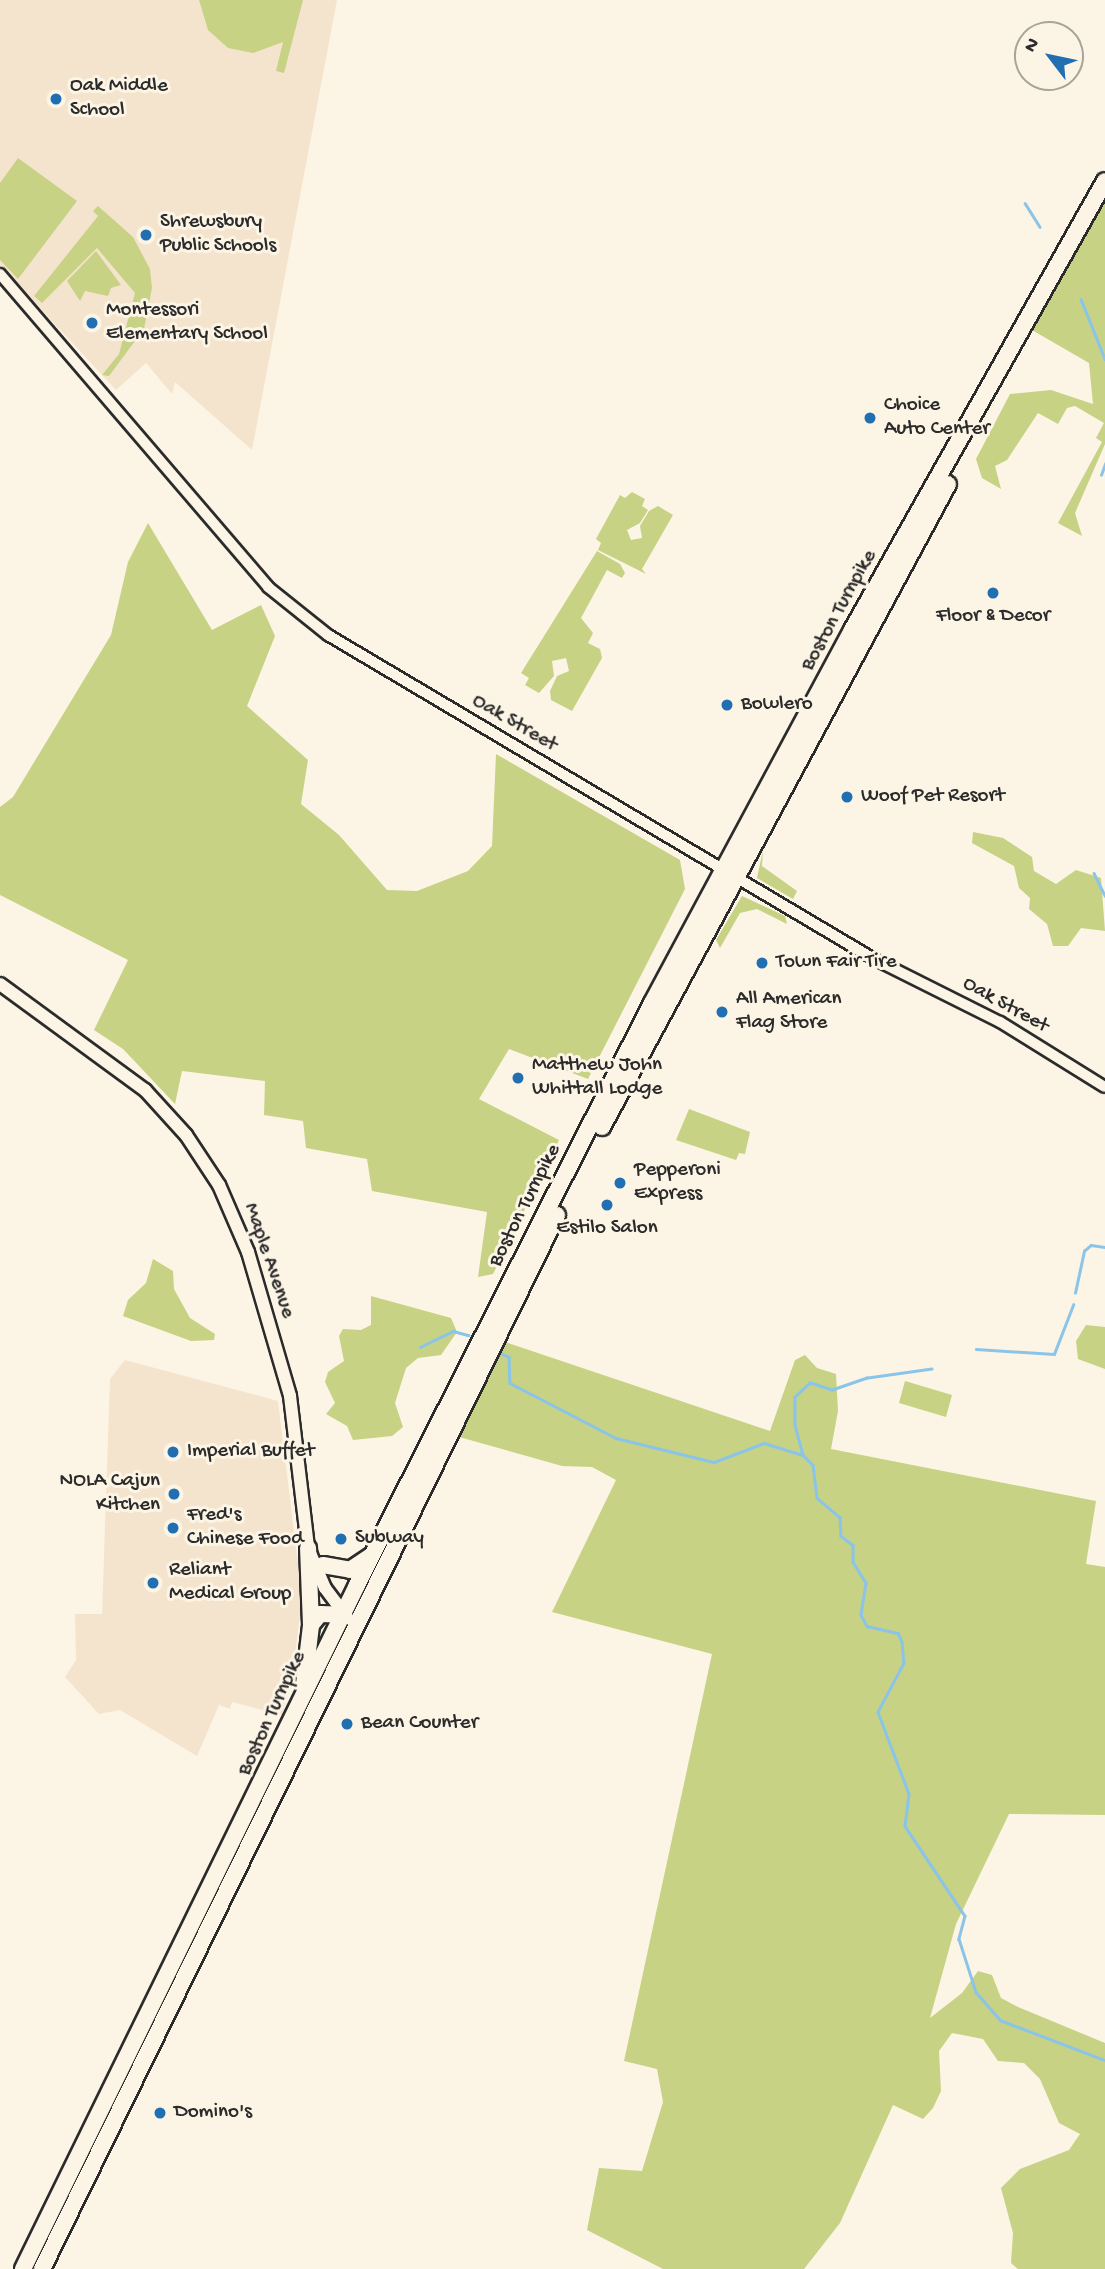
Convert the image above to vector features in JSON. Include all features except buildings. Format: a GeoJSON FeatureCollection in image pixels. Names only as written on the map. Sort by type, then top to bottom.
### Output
{"type":"FeatureCollection","features":[{"type":"Feature","properties":{"kind":"highway","name":"Boston Turnpike"},"geometry":{"type":"LineString","coordinates":[[23,2269],[371,1556],[731,872],[1105,181]]}},
{"type":"Feature","properties":{"kind":"highway","name":"Boston Turnpike"},"geometry":{"type":"LineString","coordinates":[[42,2269],[359,1626],[426,1476],[731,872],[1105,204]]}},
{"type":"Feature","properties":{"kind":"highway"},"geometry":{"type":"LineString","coordinates":[[299,1708],[312,1625],[308,1548]]}},
{"type":"Feature","properties":{"kind":"highway"},"geometry":{"type":"LineString","coordinates":[[323,1565],[349,1570],[371,1556]]}},
{"type":"Feature","properties":{"kind":"highway"},"geometry":{"type":"LineString","coordinates":[[312,1625],[320,1614],[343,1615]]}},
{"type":"Feature","properties":{"kind":"main road","name":"Maple Avenue"},"geometry":{"type":"LineString","coordinates":[[0,984],[145,1090],[186,1135],[219,1185],[248,1252],[290,1396],[308,1548],[343,1615],[359,1626]]}},
{"type":"Feature","properties":{"kind":"main road","name":"Maple Avenue"},"geometry":{"type":"LineString","coordinates":[[306,1522],[343,1615]]}},
{"type":"Feature","properties":{"kind":"street","name":"Oak Street"},"geometry":{"type":"LineString","coordinates":[[0,274],[251,568],[292,608],[401,683],[731,872],[874,960],[1000,1022],[1105,1087]]}},
{"type":"Feature","properties":{"kind":"shaded area","name":"Shrewsbury Public Schools"},"geometry":{"type":"Polygon","coordinates":[[[0,0],[337,0],[252,450],[175,382],[172,394],[146,363],[116,390],[0,265],[0,0]]]}},
{"type":"Feature","properties":{"kind":"shaded area"},"geometry":{"type":"Polygon","coordinates":[[[125,1360],[278,1401],[302,1597],[293,1673],[282,1715],[232,1702],[230,1709],[219,1705],[197,1756],[120,1710],[99,1714],[65,1677],[76,1660],[75,1614],[102,1614],[110,1379],[125,1360]]]}},
{"type":"Feature","properties":{"kind":"green space"},"geometry":{"type":"Polygon","coordinates":[[[199,0],[303,0],[284,73],[276,71],[283,42],[253,53],[228,48],[208,30],[199,0]]]}},
{"type":"Feature","properties":{"kind":"green space"},"geometry":{"type":"Polygon","coordinates":[[[18,158],[77,201],[18,279],[0,260],[0,183],[18,158]]]}},
{"type":"Feature","properties":{"kind":"green space"},"geometry":{"type":"Polygon","coordinates":[[[1105,185],[1105,444],[1075,513],[1082,536],[1058,523],[1102,442],[1096,438],[1104,423],[1075,406],[1067,408],[1058,424],[1038,413],[1007,460],[995,466],[1001,489],[982,478],[976,459],[1010,394],[1051,390],[1093,404],[1089,363],[1025,326],[1105,185]]]}},
{"type":"Feature","properties":{"kind":"green space"},"geometry":{"type":"Polygon","coordinates":[[[98,206],[133,237],[150,269],[152,288],[144,329],[109,376],[102,375],[119,354],[135,293],[97,248],[42,303],[34,296],[98,216],[93,211],[98,206]]]}},
{"type":"Feature","properties":{"kind":"green space"},"geometry":{"type":"Polygon","coordinates":[[[96,251],[121,285],[111,288],[108,296],[85,291],[80,301],[67,281],[96,251]]]}},
{"type":"Feature","properties":{"kind":"green space"},"geometry":{"type":"Polygon","coordinates":[[[632,492],[645,499],[642,506],[648,510],[640,523],[627,530],[631,540],[642,538],[640,526],[649,511],[658,506],[673,515],[642,569],[646,574],[598,550],[601,543],[596,539],[620,495],[625,498],[632,492]]]}},
{"type":"Feature","properties":{"kind":"green space"},"geometry":{"type":"Polygon","coordinates":[[[148,523],[212,630],[261,605],[275,636],[247,706],[308,760],[301,804],[339,835],[387,890],[417,891],[468,871],[492,846],[496,754],[680,860],[685,889],[588,1079],[509,1049],[479,1099],[559,1140],[493,1274],[478,1277],[487,1212],[372,1191],[367,1159],[306,1148],[303,1121],[264,1115],[265,1081],[182,1071],[175,1104],[123,1049],[94,1030],[128,960],[0,895],[0,807],[13,797],[111,635],[128,562],[148,523]]]}},
{"type":"Feature","properties":{"kind":"green space"},"geometry":{"type":"Polygon","coordinates":[[[597,551],[620,564],[625,573],[622,578],[607,570],[581,618],[593,633],[588,643],[600,649],[602,658],[572,711],[551,700],[550,691],[557,676],[569,671],[566,658],[552,661],[554,676],[539,693],[525,685],[529,678],[521,673],[597,551]]]}},
{"type":"Feature","properties":{"kind":"green space"},"geometry":{"type":"Polygon","coordinates":[[[973,832],[1003,838],[1032,857],[1034,871],[1056,884],[1076,870],[1101,878],[1105,931],[1081,928],[1068,946],[1053,946],[1047,924],[1029,909],[1030,898],[1019,888],[1014,866],[972,843],[973,832]]]}},
{"type":"Feature","properties":{"kind":"green space"},"geometry":{"type":"Polygon","coordinates":[[[763,850],[762,866],[797,891],[793,899],[757,878],[763,850]]]}},
{"type":"Feature","properties":{"kind":"green space"},"geometry":{"type":"Polygon","coordinates":[[[742,896],[785,916],[787,924],[757,909],[740,913],[720,948],[716,940],[742,896]]]}},
{"type":"Feature","properties":{"kind":"green space"},"geometry":{"type":"Polygon","coordinates":[[[689,1109],[750,1132],[745,1154],[739,1153],[736,1160],[676,1140],[689,1109]]]}},
{"type":"Feature","properties":{"kind":"green space"},"geometry":{"type":"Polygon","coordinates":[[[153,1259],[173,1271],[174,1289],[190,1318],[215,1334],[214,1340],[191,1341],[123,1316],[128,1300],[146,1283],[153,1259]]]}},
{"type":"Feature","properties":{"kind":"green space"},"geometry":{"type":"Polygon","coordinates":[[[371,1296],[451,1318],[457,1332],[441,1355],[418,1358],[406,1368],[395,1403],[403,1427],[392,1436],[353,1440],[347,1426],[326,1414],[335,1403],[325,1382],[328,1372],[344,1361],[339,1336],[343,1329],[361,1330],[371,1325],[371,1296]]]}},
{"type":"Feature","properties":{"kind":"green space"},"geometry":{"type":"Polygon","coordinates":[[[1086,1325],[1105,1327],[1105,1369],[1078,1359],[1076,1341],[1086,1325]]]}},
{"type":"Feature","properties":{"kind":"green space"},"geometry":{"type":"Polygon","coordinates":[[[490,1337],[770,1431],[795,1360],[805,1355],[817,1368],[836,1374],[838,1411],[831,1449],[1096,1501],[1086,1564],[1105,1567],[1105,1815],[1009,1814],[956,1924],[930,2018],[962,1993],[978,1971],[992,1975],[1001,1998],[1105,2043],[1105,2269],[1018,2269],[1011,2263],[1013,2233],[1001,2188],[1020,2169],[1069,2150],[1080,2134],[1059,2123],[1040,2079],[1024,2063],[998,2061],[983,2039],[952,2033],[939,2051],[941,2091],[933,2108],[923,2119],[893,2105],[840,2223],[804,2269],[663,2269],[587,2230],[599,2168],[642,2171],[663,2102],[657,2069],[624,2061],[712,1654],[552,1612],[616,1480],[592,1467],[562,1466],[445,1433],[490,1337]]]}},
{"type":"Feature","properties":{"kind":"green space"},"geometry":{"type":"Polygon","coordinates":[[[905,1381],[952,1395],[946,1417],[899,1403],[905,1381]]]}},
{"type":"Feature","properties":{"kind":"waterway"},"geometry":{"type":"LineString","coordinates":[[1025,203],[1040,227]]}},
{"type":"Feature","properties":{"kind":"waterway"},"geometry":{"type":"LineString","coordinates":[[1081,299],[1105,359]]}},
{"type":"Feature","properties":{"kind":"waterway"},"geometry":{"type":"LineString","coordinates":[[1101,475],[1105,464]]}},
{"type":"Feature","properties":{"kind":"waterway"},"geometry":{"type":"LineString","coordinates":[[1094,873],[1105,896]]}},
{"type":"Feature","properties":{"kind":"waterway"},"geometry":{"type":"LineString","coordinates":[[1075,1293],[1084,1251],[1091,1245],[1105,1247]]}},
{"type":"Feature","properties":{"kind":"waterway"},"geometry":{"type":"LineString","coordinates":[[976,1349],[1054,1354],[1073,1305]]}},
{"type":"Feature","properties":{"kind":"waterway"},"geometry":{"type":"LineString","coordinates":[[420,1347],[453,1331],[468,1335]]}},
{"type":"Feature","properties":{"kind":"waterway"},"geometry":{"type":"LineString","coordinates":[[500,1353],[509,1357],[510,1383],[616,1438],[714,1462],[764,1443],[803,1455]]}},
{"type":"Feature","properties":{"kind":"waterway"},"geometry":{"type":"LineString","coordinates":[[932,1369],[867,1378],[832,1390],[810,1383],[795,1397],[795,1425],[803,1455],[813,1465],[817,1498],[840,1517],[841,1536],[853,1545],[853,1562],[866,1583],[861,1615],[867,1626],[898,1633],[902,1642],[904,1663],[878,1712],[909,1794],[905,1826],[965,1916],[959,1939],[976,1992],[1000,2020],[1105,2060]]}},
{"type":"Feature","properties":{"kind":"place","name":"Oak Middle School"},"geometry":{"type":"Point","coordinates":[56,99]}},
{"type":"Feature","properties":{"kind":"place","name":"Shrewsbury Public Schools"},"geometry":{"type":"Point","coordinates":[146,235]}},
{"type":"Feature","properties":{"kind":"place","name":"Montessori Elementary School"},"geometry":{"type":"Point","coordinates":[92,323]}},
{"type":"Feature","properties":{"kind":"place","name":"Choice Auto Center"},"geometry":{"type":"Point","coordinates":[870,418]}},
{"type":"Feature","properties":{"kind":"place","name":"Floor & Decor"},"geometry":{"type":"Point","coordinates":[993,593]}},
{"type":"Feature","properties":{"kind":"place","name":"Bowlero"},"geometry":{"type":"Point","coordinates":[727,705]}},
{"type":"Feature","properties":{"kind":"place","name":"Woof Pet Resort"},"geometry":{"type":"Point","coordinates":[847,797]}},
{"type":"Feature","properties":{"kind":"place","name":"Town Fair Tire"},"geometry":{"type":"Point","coordinates":[762,963]}},
{"type":"Feature","properties":{"kind":"place","name":"All American Flag Store"},"geometry":{"type":"Point","coordinates":[722,1012]}},
{"type":"Feature","properties":{"kind":"place","name":"Matthew John Whittall Lodge"},"geometry":{"type":"Point","coordinates":[518,1078]}},
{"type":"Feature","properties":{"kind":"place","name":"Pepperoni Express"},"geometry":{"type":"Point","coordinates":[620,1183]}},
{"type":"Feature","properties":{"kind":"place","name":"Estilo Salon"},"geometry":{"type":"Point","coordinates":[607,1205]}},
{"type":"Feature","properties":{"kind":"place","name":"Imperial Buffet"},"geometry":{"type":"Point","coordinates":[173,1452]}},
{"type":"Feature","properties":{"kind":"place","name":"NOLA Cajun Kitchen"},"geometry":{"type":"Point","coordinates":[174,1494]}},
{"type":"Feature","properties":{"kind":"place","name":"Fred's Chinese Food"},"geometry":{"type":"Point","coordinates":[173,1528]}},
{"type":"Feature","properties":{"kind":"place","name":"Subway"},"geometry":{"type":"Point","coordinates":[341,1539]}},
{"type":"Feature","properties":{"kind":"place","name":"Reliant Medical Group"},"geometry":{"type":"Point","coordinates":[153,1583]}},
{"type":"Feature","properties":{"kind":"place","name":"Bean Counter"},"geometry":{"type":"Point","coordinates":[347,1724]}},
{"type":"Feature","properties":{"kind":"place","name":"Domino's"},"geometry":{"type":"Point","coordinates":[160,2113]}}]}
